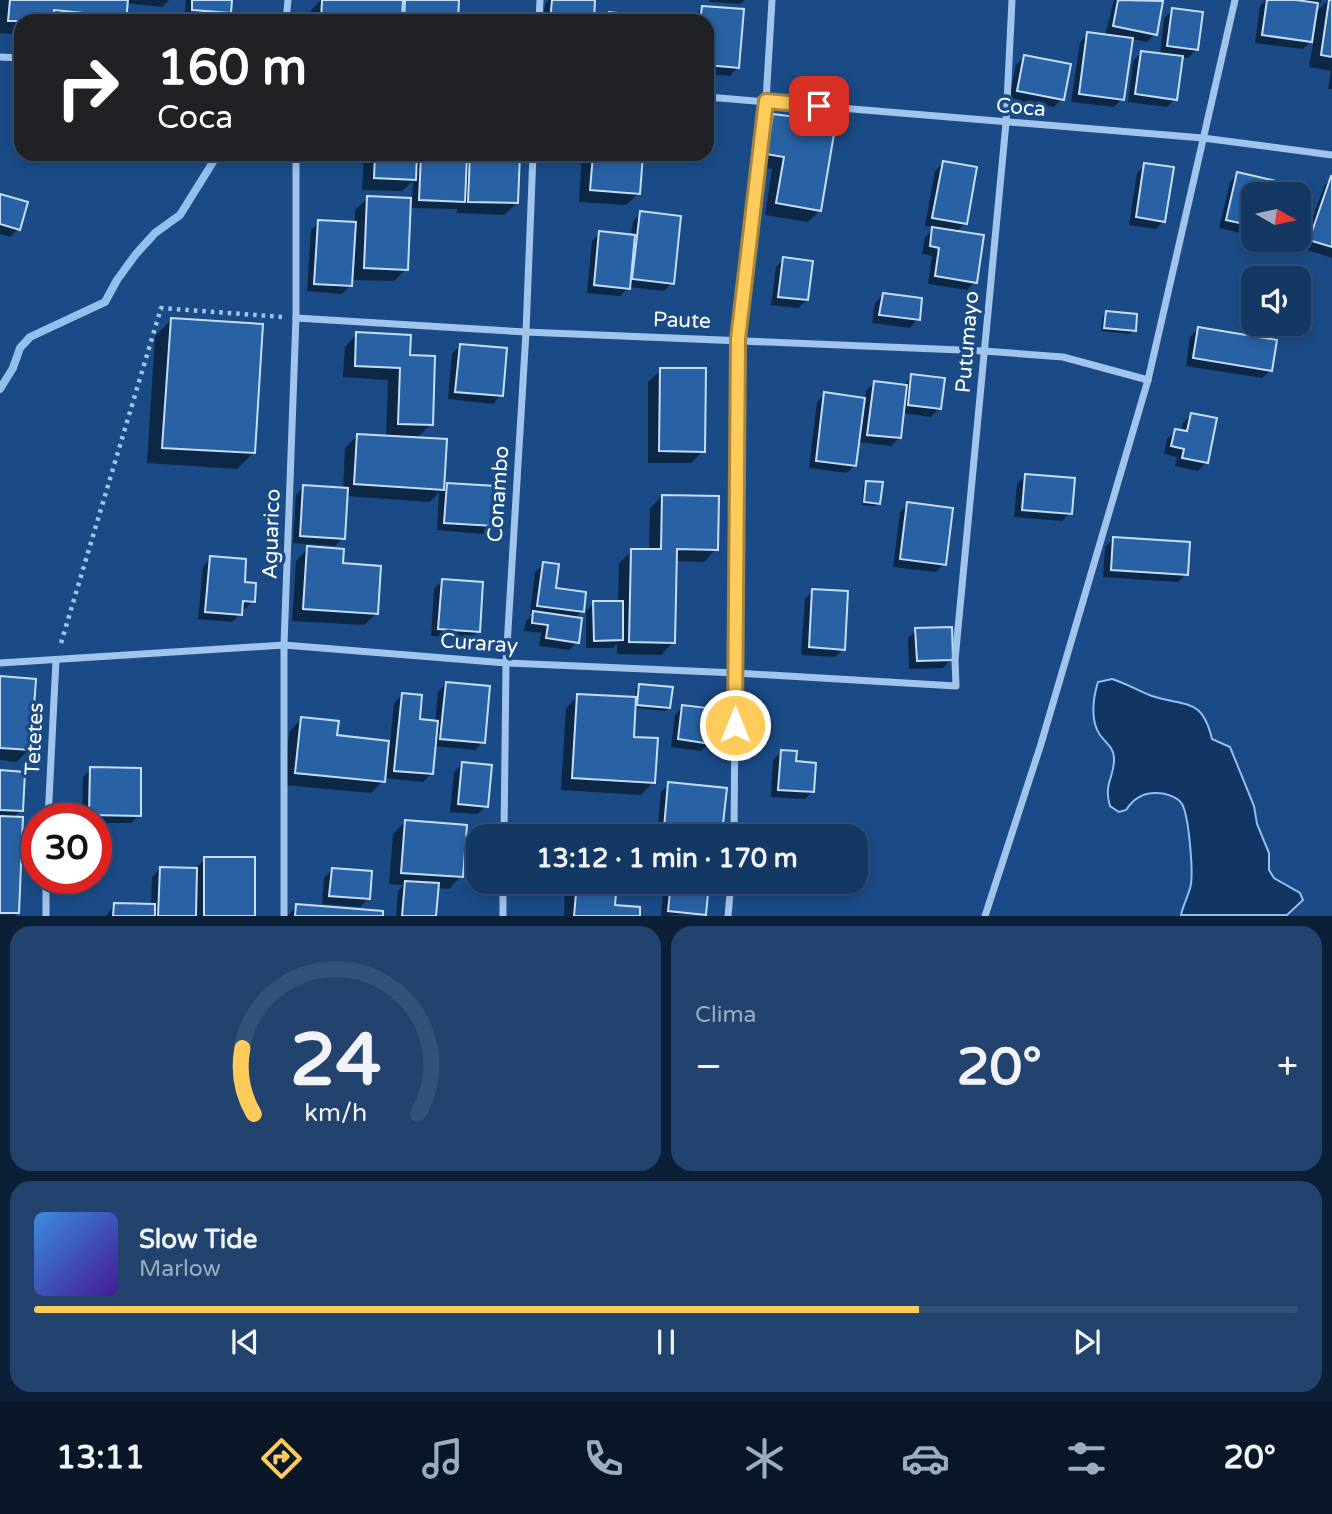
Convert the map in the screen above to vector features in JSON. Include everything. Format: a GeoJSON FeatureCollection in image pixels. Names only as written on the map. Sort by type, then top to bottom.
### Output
{"type":"FeatureCollection","features":[{"type":"Feature","properties":{"kind":"street"},"geometry":{"type":"LineString","coordinates":[[734,824],[738,339],[766,101],[772,0]]}},
{"type":"Feature","properties":{"kind":"street","name":"Putumayo"},"geometry":{"type":"LineString","coordinates":[[956,686],[955,660],[1006,123],[1012,0]]}},
{"type":"Feature","properties":{"kind":"street"},"geometry":{"type":"LineString","coordinates":[[985,915],[1041,744],[1148,380],[1235,0]]}},
{"type":"Feature","properties":{"kind":"street","name":"Coca"},"geometry":{"type":"LineString","coordinates":[[714,97],[1203,138],[1332,155]]}},
{"type":"Feature","properties":{"kind":"street","name":"Aguarico"},"geometry":{"type":"LineString","coordinates":[[284,915],[284,646],[296,318],[296,161]]}},
{"type":"Feature","properties":{"kind":"street","name":"Conambo"},"geometry":{"type":"LineString","coordinates":[[504,824],[506,663],[526,332],[533,161]]}},
{"type":"Feature","properties":{"kind":"street","name":"Paute"},"geometry":{"type":"LineString","coordinates":[[296,318],[526,332],[984,351],[1063,357],[1148,380]]}},
{"type":"Feature","properties":{"kind":"street","name":"Curaray"},"geometry":{"type":"LineString","coordinates":[[0,663],[284,646],[506,663],[956,686]]}},
{"type":"Feature","properties":{"kind":"street","name":"Tetetes"},"geometry":{"type":"LineString","coordinates":[[49,803],[56,660]]}},
{"type":"Feature","properties":{"kind":"street"},"geometry":{"type":"LineString","coordinates":[[46,894],[46,915]]}},
{"type":"Feature","properties":{"kind":"street"},"geometry":{"type":"LineString","coordinates":[[503,894],[503,915]]}},
{"type":"Feature","properties":{"kind":"street"},"geometry":{"type":"LineString","coordinates":[[728,915],[729,894]]}},
{"type":"Feature","properties":{"kind":"path"},"geometry":{"type":"LineString","coordinates":[[56,660],[161,308],[296,318]]}},
{"type":"Feature","properties":{"kind":"water"},"geometry":{"type":"Polygon","coordinates":[[[1112,679],[1152,696],[1183,703],[1198,710],[1212,739],[1230,747],[1254,806],[1257,824],[1269,853],[1269,870],[1274,878],[1300,893],[1303,900],[1287,915],[1181,915],[1191,877],[1188,831],[1182,804],[1171,796],[1153,793],[1139,797],[1126,810],[1119,812],[1110,806],[1108,786],[1114,754],[1097,729],[1093,709],[1098,682],[1112,679]]]}},
{"type":"Feature","properties":{"kind":"building"},"geometry":{"type":"Polygon","coordinates":[[[10,0],[128,0],[127,14],[54,10],[54,14],[14,14],[14,21],[8,21],[10,0]]]}},
{"type":"Feature","properties":{"kind":"building"},"geometry":{"type":"Polygon","coordinates":[[[192,0],[232,0],[231,13],[192,10],[192,0]]]}},
{"type":"Feature","properties":{"kind":"building"},"geometry":{"type":"Polygon","coordinates":[[[322,0],[403,0],[402,14],[321,14],[322,0]]]}},
{"type":"Feature","properties":{"kind":"building"},"geometry":{"type":"Polygon","coordinates":[[[405,0],[459,0],[458,14],[404,14],[405,0]]]}},
{"type":"Feature","properties":{"kind":"building"},"geometry":{"type":"Polygon","coordinates":[[[552,0],[595,0],[594,14],[551,14],[552,0]]]}},
{"type":"Feature","properties":{"kind":"building"},"geometry":{"type":"Polygon","coordinates":[[[1118,0],[1163,1],[1157,35],[1113,26],[1118,0]]]}},
{"type":"Feature","properties":{"kind":"building"},"geometry":{"type":"Polygon","coordinates":[[[1267,0],[1318,3],[1312,42],[1262,35],[1267,0]]]}},
{"type":"Feature","properties":{"kind":"building"},"geometry":{"type":"Polygon","coordinates":[[[1329,0],[1332,0],[1332,57],[1321,55],[1329,0]]]}},
{"type":"Feature","properties":{"kind":"building"},"geometry":{"type":"Polygon","coordinates":[[[702,6],[744,9],[739,68],[714,66],[714,14],[701,14],[702,6]]]}},
{"type":"Feature","properties":{"kind":"building"},"geometry":{"type":"Polygon","coordinates":[[[1172,8],[1203,12],[1198,50],[1167,46],[1172,8]]]}},
{"type":"Feature","properties":{"kind":"building"},"geometry":{"type":"Polygon","coordinates":[[[1087,32],[1133,38],[1124,100],[1079,94],[1087,32]]]}},
{"type":"Feature","properties":{"kind":"building"},"geometry":{"type":"Polygon","coordinates":[[[1141,51],[1183,56],[1177,100],[1135,94],[1141,51]]]}},
{"type":"Feature","properties":{"kind":"building"},"geometry":{"type":"Polygon","coordinates":[[[1024,55],[1071,64],[1064,100],[1017,91],[1024,55]]]}},
{"type":"Feature","properties":{"kind":"building"},"geometry":{"type":"Polygon","coordinates":[[[773,114],[836,122],[821,211],[776,203],[784,157],[766,154],[773,114]]]}},
{"type":"Feature","properties":{"kind":"building"},"geometry":{"type":"Polygon","coordinates":[[[375,161],[417,161],[416,180],[374,178],[375,161]]]}},
{"type":"Feature","properties":{"kind":"building"},"geometry":{"type":"Polygon","coordinates":[[[421,161],[467,161],[465,202],[419,200],[421,161]]]}},
{"type":"Feature","properties":{"kind":"building"},"geometry":{"type":"Polygon","coordinates":[[[470,161],[520,161],[518,203],[468,202],[470,161]]]}},
{"type":"Feature","properties":{"kind":"building"},"geometry":{"type":"Polygon","coordinates":[[[592,161],[642,161],[640,194],[590,190],[592,161]]]}},
{"type":"Feature","properties":{"kind":"building"},"geometry":{"type":"Polygon","coordinates":[[[943,161],[977,167],[967,224],[932,218],[943,161]]]}},
{"type":"Feature","properties":{"kind":"building"},"geometry":{"type":"Polygon","coordinates":[[[1144,163],[1174,167],[1165,222],[1136,217],[1144,163]]]}},
{"type":"Feature","properties":{"kind":"building"},"geometry":{"type":"Polygon","coordinates":[[[1237,172],[1281,182],[1241,182],[1241,223],[1226,220],[1237,172]]]}},
{"type":"Feature","properties":{"kind":"building"},"geometry":{"type":"Polygon","coordinates":[[[1332,176],[1332,247],[1311,241],[1332,176]]]}},
{"type":"Feature","properties":{"kind":"building"},"geometry":{"type":"Polygon","coordinates":[[[0,194],[28,202],[20,230],[0,224],[0,194]]]}},
{"type":"Feature","properties":{"kind":"building"},"geometry":{"type":"Polygon","coordinates":[[[367,196],[411,198],[408,270],[364,268],[367,196]]]}},
{"type":"Feature","properties":{"kind":"building"},"geometry":{"type":"Polygon","coordinates":[[[640,211],[681,216],[674,284],[632,279],[640,211]]]}},
{"type":"Feature","properties":{"kind":"building"},"geometry":{"type":"Polygon","coordinates":[[[318,220],[356,222],[352,286],[314,284],[318,220]]]}},
{"type":"Feature","properties":{"kind":"building"},"geometry":{"type":"Polygon","coordinates":[[[932,227],[984,235],[977,283],[935,276],[939,248],[930,246],[932,227]]]}},
{"type":"Feature","properties":{"kind":"building"},"geometry":{"type":"Polygon","coordinates":[[[599,231],[635,235],[630,289],[594,285],[599,231]]]}},
{"type":"Feature","properties":{"kind":"building"},"geometry":{"type":"Polygon","coordinates":[[[783,257],[813,261],[808,300],[778,297],[783,257]]]}},
{"type":"Feature","properties":{"kind":"building"},"geometry":{"type":"Polygon","coordinates":[[[883,293],[922,298],[920,320],[879,315],[883,293]]]}},
{"type":"Feature","properties":{"kind":"building"},"geometry":{"type":"Polygon","coordinates":[[[1106,311],[1137,314],[1136,331],[1104,328],[1106,311]]]}},
{"type":"Feature","properties":{"kind":"building"},"geometry":{"type":"Polygon","coordinates":[[[171,318],[263,324],[255,453],[162,448],[171,318]]]}},
{"type":"Feature","properties":{"kind":"building"},"geometry":{"type":"Polygon","coordinates":[[[1198,327],[1277,340],[1272,371],[1193,358],[1198,327]]]}},
{"type":"Feature","properties":{"kind":"building"},"geometry":{"type":"Polygon","coordinates":[[[356,332],[411,335],[410,355],[435,356],[433,425],[398,424],[400,368],[355,366],[356,332]]]}},
{"type":"Feature","properties":{"kind":"building"},"geometry":{"type":"Polygon","coordinates":[[[460,344],[507,348],[503,396],[455,392],[460,344]]]}},
{"type":"Feature","properties":{"kind":"building"},"geometry":{"type":"Polygon","coordinates":[[[660,368],[706,368],[705,452],[659,451],[660,368]]]}},
{"type":"Feature","properties":{"kind":"building"},"geometry":{"type":"Polygon","coordinates":[[[911,374],[945,378],[941,409],[908,405],[911,374]]]}},
{"type":"Feature","properties":{"kind":"building"},"geometry":{"type":"Polygon","coordinates":[[[874,381],[907,385],[901,438],[867,435],[874,381]]]}},
{"type":"Feature","properties":{"kind":"building"},"geometry":{"type":"Polygon","coordinates":[[[824,392],[865,398],[856,466],[816,461],[824,392]]]}},
{"type":"Feature","properties":{"kind":"building"},"geometry":{"type":"Polygon","coordinates":[[[1191,413],[1217,418],[1208,463],[1182,458],[1184,449],[1171,446],[1175,429],[1187,431],[1191,413]]]}},
{"type":"Feature","properties":{"kind":"building"},"geometry":{"type":"Polygon","coordinates":[[[357,434],[447,439],[444,490],[354,484],[357,434]]]}},
{"type":"Feature","properties":{"kind":"building"},"geometry":{"type":"Polygon","coordinates":[[[1025,474],[1075,478],[1072,514],[1022,510],[1025,474]]]}},
{"type":"Feature","properties":{"kind":"building"},"geometry":{"type":"Polygon","coordinates":[[[866,481],[883,482],[880,504],[864,502],[866,481]]]}},
{"type":"Feature","properties":{"kind":"building"},"geometry":{"type":"Polygon","coordinates":[[[447,483],[496,486],[494,526],[444,523],[447,483]]]}},
{"type":"Feature","properties":{"kind":"building"},"geometry":{"type":"Polygon","coordinates":[[[303,485],[348,488],[345,539],[300,536],[303,485]]]}},
{"type":"Feature","properties":{"kind":"building"},"geometry":{"type":"Polygon","coordinates":[[[662,495],[719,496],[718,550],[677,549],[675,643],[629,642],[631,549],[661,549],[662,495]]]}},
{"type":"Feature","properties":{"kind":"building"},"geometry":{"type":"Polygon","coordinates":[[[907,502],[953,508],[946,565],[900,559],[907,502]]]}},
{"type":"Feature","properties":{"kind":"building"},"geometry":{"type":"Polygon","coordinates":[[[1113,537],[1190,542],[1188,575],[1111,570],[1113,537]]]}},
{"type":"Feature","properties":{"kind":"building"},"geometry":{"type":"Polygon","coordinates":[[[307,546],[344,549],[343,563],[381,566],[378,614],[303,609],[307,546]]]}},
{"type":"Feature","properties":{"kind":"building"},"geometry":{"type":"Polygon","coordinates":[[[210,556],[246,559],[245,582],[256,583],[255,602],[243,601],[242,615],[205,612],[210,556]]]}},
{"type":"Feature","properties":{"kind":"building"},"geometry":{"type":"Polygon","coordinates":[[[543,562],[559,564],[556,588],[586,592],[584,612],[537,606],[543,562]]]}},
{"type":"Feature","properties":{"kind":"building"},"geometry":{"type":"Polygon","coordinates":[[[442,579],[483,582],[480,632],[438,629],[442,579]]]}},
{"type":"Feature","properties":{"kind":"building"},"geometry":{"type":"Polygon","coordinates":[[[812,589],[848,591],[845,650],[809,647],[812,589]]]}},
{"type":"Feature","properties":{"kind":"building"},"geometry":{"type":"Polygon","coordinates":[[[593,601],[623,601],[623,640],[594,641],[593,601]]]}},
{"type":"Feature","properties":{"kind":"building"},"geometry":{"type":"Polygon","coordinates":[[[533,611],[582,618],[579,643],[546,638],[548,625],[532,623],[533,611]]]}},
{"type":"Feature","properties":{"kind":"building"},"geometry":{"type":"Polygon","coordinates":[[[952,627],[953,660],[917,661],[915,628],[952,627]]]}},
{"type":"Feature","properties":{"kind":"building"},"geometry":{"type":"Polygon","coordinates":[[[0,676],[36,679],[31,750],[0,748],[0,676]]]}},
{"type":"Feature","properties":{"kind":"building"},"geometry":{"type":"Polygon","coordinates":[[[446,682],[490,686],[485,743],[440,739],[446,682]]]}},
{"type":"Feature","properties":{"kind":"building"},"geometry":{"type":"Polygon","coordinates":[[[639,684],[673,687],[670,708],[637,705],[639,684]]]}},
{"type":"Feature","properties":{"kind":"building"},"geometry":{"type":"Polygon","coordinates":[[[402,693],[422,695],[420,719],[438,721],[433,774],[394,771],[402,693]]]}},
{"type":"Feature","properties":{"kind":"building"},"geometry":{"type":"Polygon","coordinates":[[[577,694],[636,697],[634,737],[658,738],[655,783],[572,778],[577,694]]]}},
{"type":"Feature","properties":{"kind":"building"},"geometry":{"type":"Polygon","coordinates":[[[682,705],[715,709],[711,744],[678,739],[682,705]]]}},
{"type":"Feature","properties":{"kind":"building"},"geometry":{"type":"Polygon","coordinates":[[[301,717],[339,721],[337,735],[389,741],[385,782],[295,773],[301,717]]]}},
{"type":"Feature","properties":{"kind":"building"},"geometry":{"type":"Polygon","coordinates":[[[781,750],[797,751],[796,761],[816,763],[814,792],[778,790],[781,750]]]}},
{"type":"Feature","properties":{"kind":"building"},"geometry":{"type":"Polygon","coordinates":[[[462,762],[492,765],[488,807],[458,804],[462,762]]]}},
{"type":"Feature","properties":{"kind":"building"},"geometry":{"type":"Polygon","coordinates":[[[90,767],[141,768],[141,816],[112,815],[112,803],[89,803],[90,767]]]}},
{"type":"Feature","properties":{"kind":"building"},"geometry":{"type":"Polygon","coordinates":[[[0,770],[25,772],[21,811],[0,810],[0,770]]]}},
{"type":"Feature","properties":{"kind":"building"},"geometry":{"type":"Polygon","coordinates":[[[668,782],[727,788],[723,824],[664,824],[668,782]]]}},
{"type":"Feature","properties":{"kind":"building"},"geometry":{"type":"Polygon","coordinates":[[[0,816],[21,817],[19,913],[0,913],[0,816]]]}},
{"type":"Feature","properties":{"kind":"building"},"geometry":{"type":"Polygon","coordinates":[[[405,820],[466,825],[463,877],[401,873],[405,820]]]}},
{"type":"Feature","properties":{"kind":"building"},"geometry":{"type":"Polygon","coordinates":[[[204,857],[255,857],[255,916],[204,916],[204,857]]]}},
{"type":"Feature","properties":{"kind":"building"},"geometry":{"type":"Polygon","coordinates":[[[160,867],[197,868],[196,916],[158,916],[160,867]]]}},
{"type":"Feature","properties":{"kind":"building"},"geometry":{"type":"Polygon","coordinates":[[[332,868],[372,871],[370,899],[329,896],[332,868]]]}},
{"type":"Feature","properties":{"kind":"building"},"geometry":{"type":"Polygon","coordinates":[[[405,881],[439,883],[436,916],[402,916],[405,881]]]}},
{"type":"Feature","properties":{"kind":"building"},"geometry":{"type":"Polygon","coordinates":[[[576,894],[616,894],[615,905],[640,907],[640,916],[574,916],[576,894]]]}},
{"type":"Feature","properties":{"kind":"building"},"geometry":{"type":"Polygon","coordinates":[[[670,894],[708,894],[706,915],[668,911],[670,894]]]}},
{"type":"Feature","properties":{"kind":"building"},"geometry":{"type":"Polygon","coordinates":[[[114,903],[155,904],[155,916],[113,916],[114,903]]]}},
{"type":"Feature","properties":{"kind":"building"},"geometry":{"type":"Polygon","coordinates":[[[296,904],[383,911],[383,916],[295,916],[296,904]]]}},
{"type":"Feature","properties":{"kind":"waterway"},"geometry":{"type":"LineString","coordinates":[[0,389],[13,368],[20,348],[30,337],[105,302],[136,254],[155,233],[180,215],[214,161]]}},
{"type":"Feature","properties":{"kind":"route"},"geometry":{"type":"LineString","coordinates":[[735,725],[738,339],[766,101],[819,106]]}}]}
